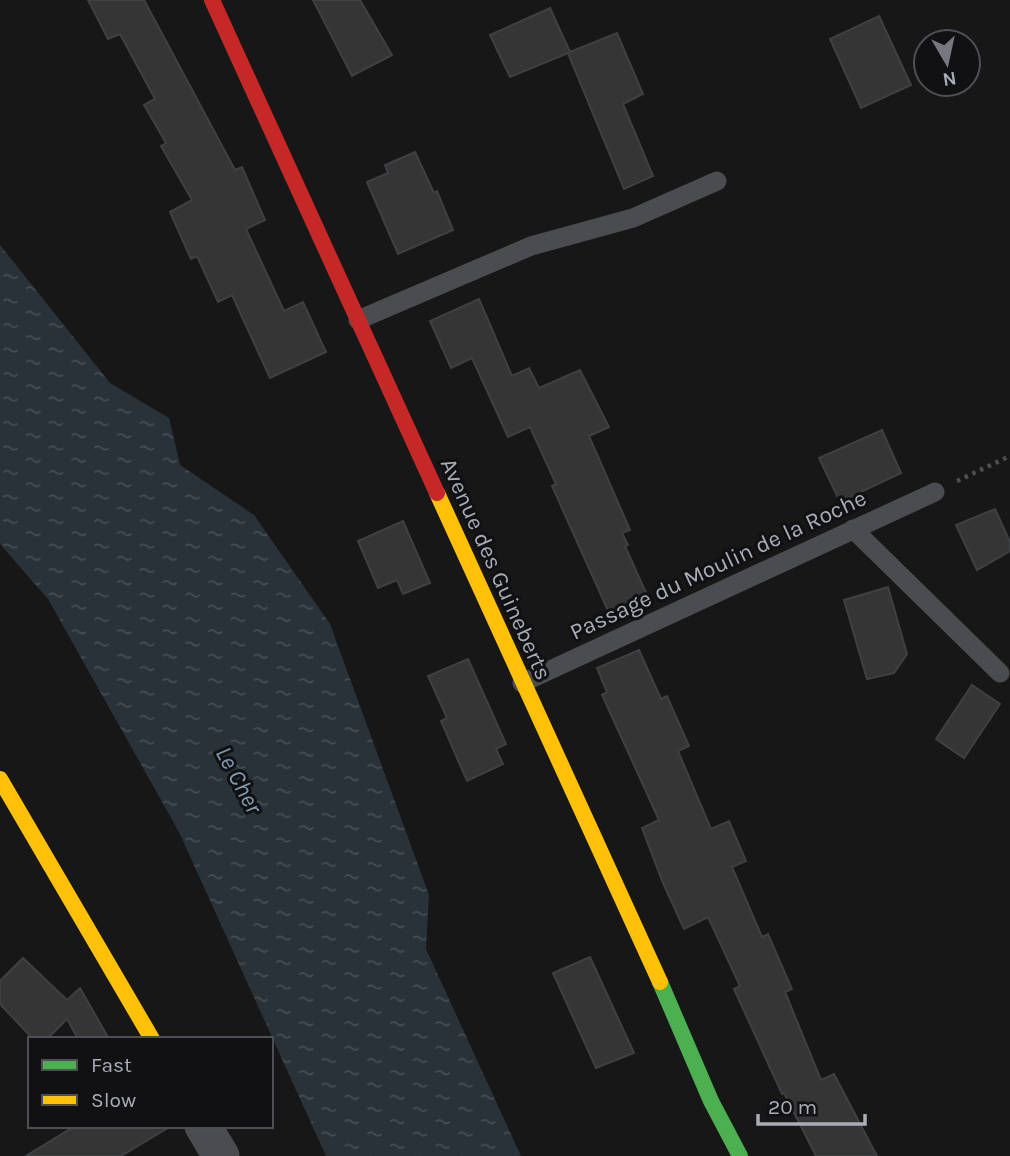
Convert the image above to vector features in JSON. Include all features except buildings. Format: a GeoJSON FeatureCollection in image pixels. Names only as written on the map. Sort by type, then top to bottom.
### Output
{"type":"FeatureCollection","features":[{"type":"Feature","properties":{"kind":"street","name":"Avenue des Guineberts"},"geometry":{"type":"LineString","coordinates":[[212,0],[648,956],[711,1101],[740,1156]]}},
{"type":"Feature","properties":{"kind":"street"},"geometry":{"type":"LineString","coordinates":[[0,779],[151,1037]]}},
{"type":"Feature","properties":{"kind":"street"},"geometry":{"type":"LineString","coordinates":[[204,1128],[221,1156]]}},
{"type":"Feature","properties":{"kind":"lane"},"geometry":{"type":"LineString","coordinates":[[358,320],[531,246],[633,218],[717,181]]}},
{"type":"Feature","properties":{"kind":"lane","name":"Passage du Moulin de la Roche"},"geometry":{"type":"LineString","coordinates":[[522,682],[934,492]]}},
{"type":"Feature","properties":{"kind":"lane"},"geometry":{"type":"LineString","coordinates":[[853,529],[1000,673]]}},
{"type":"Feature","properties":{"kind":"path"},"geometry":{"type":"LineString","coordinates":[[934,492],[1010,456]]}},
{"type":"Feature","properties":{"kind":"water","name":"Le Cher"},"geometry":{"type":"Polygon","coordinates":[[[0,245],[110,383],[169,418],[180,465],[254,515],[330,624],[429,895],[426,949],[521,1156],[326,1156],[179,832],[48,599],[0,544],[0,245]]]}},
{"type":"Feature","properties":{"kind":"traffic: fast"},"geometry":{"type":"LineString","coordinates":[[660,982],[711,1101],[740,1156]]}},
{"type":"Feature","properties":{"kind":"traffic: slow"},"geometry":{"type":"LineString","coordinates":[[437,493],[660,982]]}},
{"type":"Feature","properties":{"kind":"traffic: slow"},"geometry":{"type":"LineString","coordinates":[[0,779],[151,1037]]}},
{"type":"Feature","properties":{"kind":"traffic: jam"},"geometry":{"type":"LineString","coordinates":[[212,0],[437,493]]}}]}
